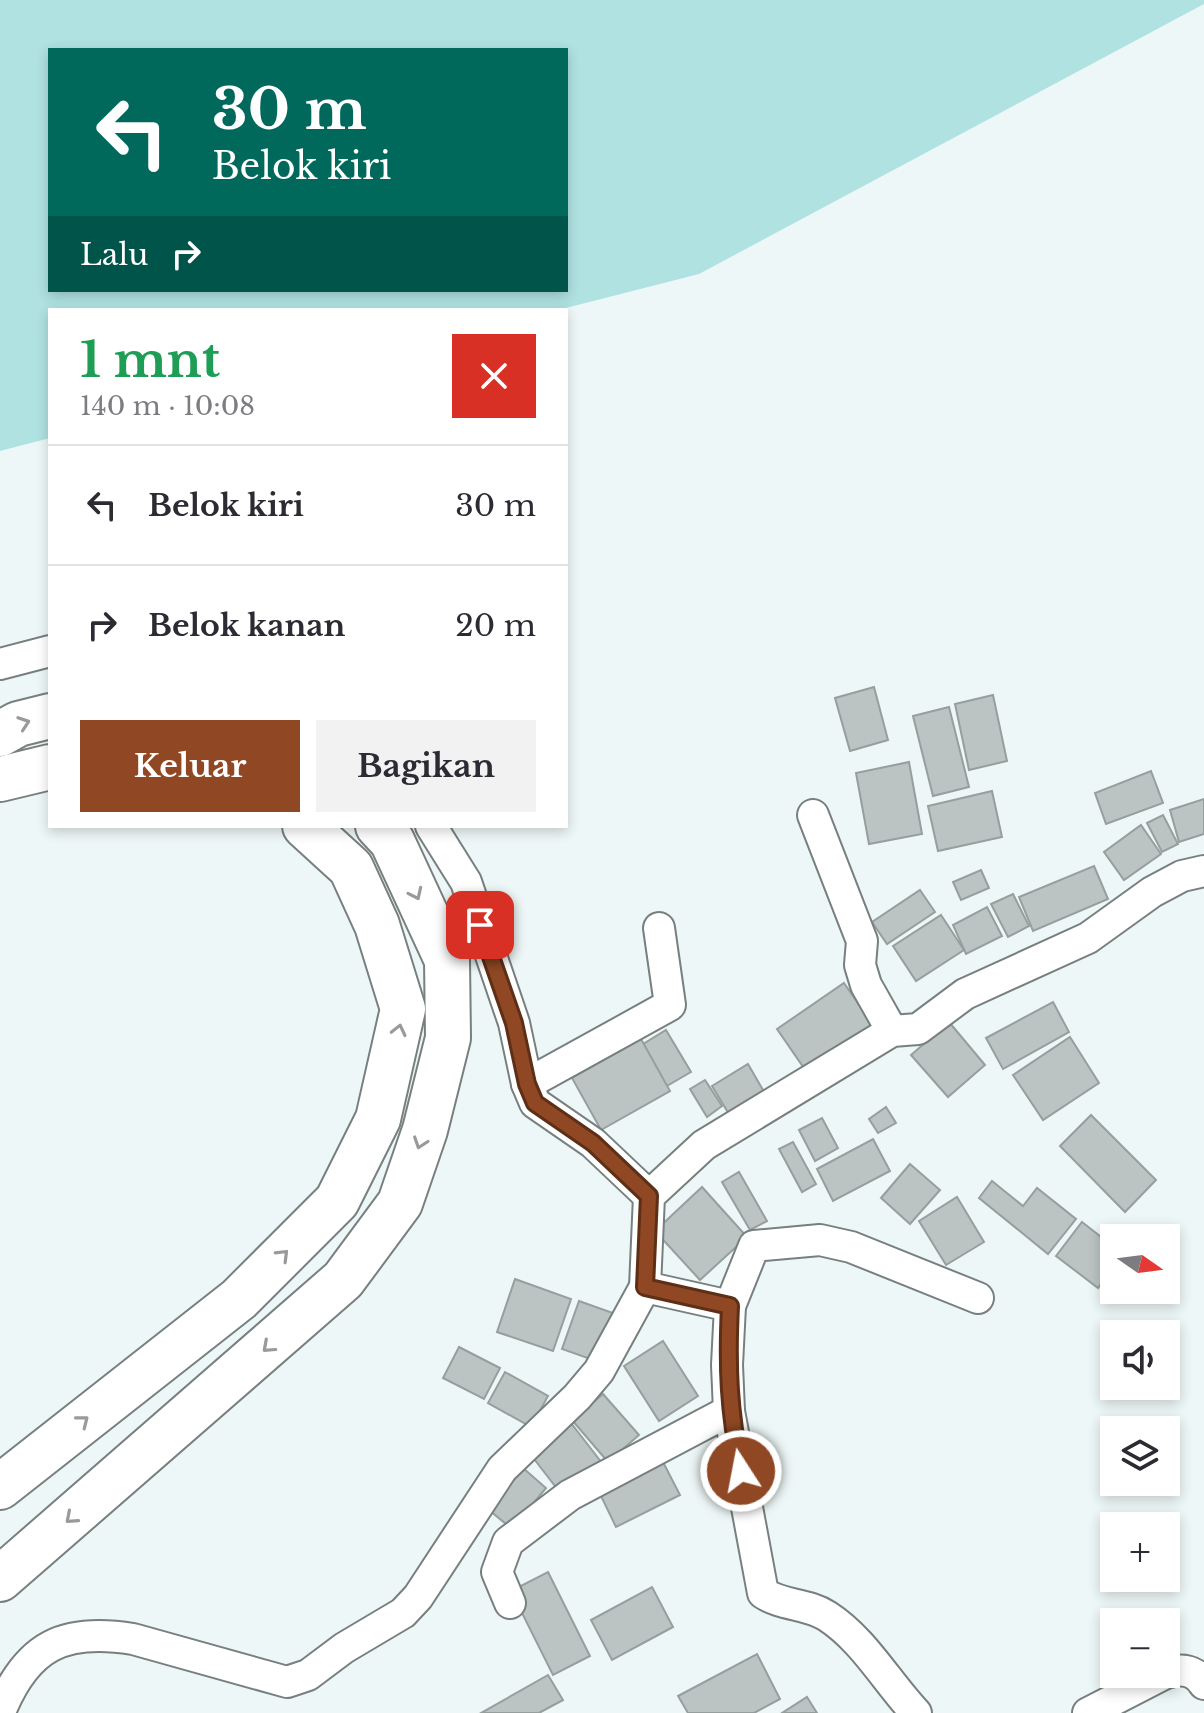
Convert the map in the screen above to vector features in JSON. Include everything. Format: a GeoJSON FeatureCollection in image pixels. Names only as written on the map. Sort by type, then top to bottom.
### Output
{"type":"FeatureCollection","features":[{"type":"Feature","properties":{"kind":"highway"},"geometry":{"type":"LineString","coordinates":[[0,734],[18,724],[48,716]]}},
{"type":"Feature","properties":{"kind":"highway"},"geometry":{"type":"LineString","coordinates":[[0,779],[48,767]]}},
{"type":"Feature","properties":{"kind":"highway"},"geometry":{"type":"LineString","coordinates":[[0,1487],[239,1299],[337,1201],[378,1119],[403,1009],[377,925],[351,868],[307,828]]}},
{"type":"Feature","properties":{"kind":"highway"},"geometry":{"type":"LineString","coordinates":[[0,1579],[343,1280],[400,1203],[425,1130],[448,1038],[447,960],[392,841],[380,828]]}},
{"type":"Feature","properties":{"kind":"street"},"geometry":{"type":"LineString","coordinates":[[0,664],[48,652]]}},
{"type":"Feature","properties":{"kind":"street"},"geometry":{"type":"LineString","coordinates":[[813,815],[862,941],[860,965],[870,996],[892,1031]]}},
{"type":"Feature","properties":{"kind":"street"},"geometry":{"type":"LineString","coordinates":[[432,828],[466,882],[514,1023],[527,1084],[535,1103],[593,1143],[649,1196]]}},
{"type":"Feature","properties":{"kind":"street"},"geometry":{"type":"LineString","coordinates":[[0,1712],[30,1663],[45,1650],[71,1637],[110,1635],[133,1639],[262,1678],[287,1682],[308,1675],[344,1648],[384,1626],[418,1597],[489,1485],[513,1455],[577,1397],[599,1371],[645,1287],[649,1196],[704,1145],[892,1031],[918,1029],[965,994],[1088,938],[1152,892],[1182,876],[1204,871]]}},
{"type":"Feature","properties":{"kind":"street"},"geometry":{"type":"LineString","coordinates":[[527,1084],[670,1005],[659,928]]}},
{"type":"Feature","properties":{"kind":"street"},"geometry":{"type":"LineString","coordinates":[[916,1713],[893,1689],[855,1637],[813,1609],[775,1600],[763,1593],[729,1411],[727,1365],[730,1306],[754,1246],[820,1240],[851,1247],[978,1298]]}},
{"type":"Feature","properties":{"kind":"street"},"geometry":{"type":"LineString","coordinates":[[645,1287],[730,1306]]}},
{"type":"Feature","properties":{"kind":"street"},"geometry":{"type":"LineString","coordinates":[[510,1603],[497,1572],[508,1542],[570,1495],[729,1411]]}},
{"type":"Feature","properties":{"kind":"street"},"geometry":{"type":"LineString","coordinates":[[1180,1670],[1191,1672],[1204,1684]]}},
{"type":"Feature","properties":{"kind":"street"},"geometry":{"type":"LineString","coordinates":[[1088,1713],[1137,1688]]}},
{"type":"Feature","properties":{"kind":"shaded area"},"geometry":{"type":"Polygon","coordinates":[[[0,0],[1204,0],[1204,4],[699,274],[566,308],[48,308],[48,439],[0,451],[0,0]]]}},
{"type":"Feature","properties":{"kind":"building"},"geometry":{"type":"Polygon","coordinates":[[[874,687],[888,740],[850,751],[835,698],[874,687]]]}},
{"type":"Feature","properties":{"kind":"building"},"geometry":{"type":"Polygon","coordinates":[[[993,695],[1007,761],[969,770],[955,704],[993,695]]]}},
{"type":"Feature","properties":{"kind":"building"},"geometry":{"type":"Polygon","coordinates":[[[949,707],[969,787],[933,796],[913,716],[949,707]]]}},
{"type":"Feature","properties":{"kind":"building"},"geometry":{"type":"Polygon","coordinates":[[[909,762],[922,834],[869,844],[856,773],[909,762]]]}},
{"type":"Feature","properties":{"kind":"building"},"geometry":{"type":"Polygon","coordinates":[[[1151,771],[1163,803],[1106,824],[1095,793],[1151,771]]]}},
{"type":"Feature","properties":{"kind":"building"},"geometry":{"type":"Polygon","coordinates":[[[992,791],[1002,837],[938,851],[928,806],[992,791]]]}},
{"type":"Feature","properties":{"kind":"building"},"geometry":{"type":"Polygon","coordinates":[[[1204,799],[1204,834],[1179,842],[1170,810],[1204,799]]]}},
{"type":"Feature","properties":{"kind":"building"},"geometry":{"type":"Polygon","coordinates":[[[1163,815],[1178,844],[1162,852],[1147,823],[1163,815]]]}},
{"type":"Feature","properties":{"kind":"building"},"geometry":{"type":"Polygon","coordinates":[[[1141,825],[1161,854],[1124,880],[1104,852],[1141,825]]]}},
{"type":"Feature","properties":{"kind":"building"},"geometry":{"type":"Polygon","coordinates":[[[1094,866],[1108,899],[1033,931],[1019,897],[1094,866]]]}},
{"type":"Feature","properties":{"kind":"building"},"geometry":{"type":"Polygon","coordinates":[[[981,870],[989,888],[961,900],[953,882],[981,870]]]}},
{"type":"Feature","properties":{"kind":"building"},"geometry":{"type":"Polygon","coordinates":[[[920,890],[935,912],[887,944],[872,922],[920,890]]]}},
{"type":"Feature","properties":{"kind":"building"},"geometry":{"type":"Polygon","coordinates":[[[1013,894],[1029,926],[1008,937],[991,904],[1013,894]]]}},
{"type":"Feature","properties":{"kind":"building"},"geometry":{"type":"Polygon","coordinates":[[[987,907],[1002,936],[966,954],[953,925],[987,907]]]}},
{"type":"Feature","properties":{"kind":"building"},"geometry":{"type":"Polygon","coordinates":[[[941,915],[964,950],[916,981],[893,946],[941,915]]]}},
{"type":"Feature","properties":{"kind":"building"},"geometry":{"type":"Polygon","coordinates":[[[844,983],[873,1025],[806,1071],[777,1029],[844,983]]]}},
{"type":"Feature","properties":{"kind":"building"},"geometry":{"type":"Polygon","coordinates":[[[1053,1002],[1069,1032],[1003,1069],[986,1038],[1053,1002]]]}},
{"type":"Feature","properties":{"kind":"building"},"geometry":{"type":"Polygon","coordinates":[[[949,1022],[985,1065],[948,1097],[911,1055],[949,1022]]]}},
{"type":"Feature","properties":{"kind":"building"},"geometry":{"type":"Polygon","coordinates":[[[666,1030],[691,1072],[660,1090],[635,1049],[666,1030]]]}},
{"type":"Feature","properties":{"kind":"building"},"geometry":{"type":"Polygon","coordinates":[[[1070,1037],[1099,1083],[1043,1120],[1013,1075],[1070,1037]]]}},
{"type":"Feature","properties":{"kind":"building"},"geometry":{"type":"Polygon","coordinates":[[[641,1039],[670,1091],[601,1130],[572,1078],[641,1039]]]}},
{"type":"Feature","properties":{"kind":"building"},"geometry":{"type":"Polygon","coordinates":[[[748,1064],[770,1102],[735,1124],[712,1086],[748,1064]]]}},
{"type":"Feature","properties":{"kind":"building"},"geometry":{"type":"Polygon","coordinates":[[[705,1080],[722,1106],[707,1117],[690,1089],[705,1080]]]}},
{"type":"Feature","properties":{"kind":"building"},"geometry":{"type":"Polygon","coordinates":[[[886,1107],[896,1123],[878,1133],[869,1119],[886,1107]]]}},
{"type":"Feature","properties":{"kind":"building"},"geometry":{"type":"Polygon","coordinates":[[[1091,1115],[1156,1180],[1125,1212],[1060,1146],[1091,1115]]]}},
{"type":"Feature","properties":{"kind":"building"},"geometry":{"type":"Polygon","coordinates":[[[822,1118],[838,1148],[815,1161],[799,1130],[822,1118]]]}},
{"type":"Feature","properties":{"kind":"building"},"geometry":{"type":"Polygon","coordinates":[[[873,1139],[890,1171],[833,1201],[817,1169],[873,1139]]]}},
{"type":"Feature","properties":{"kind":"building"},"geometry":{"type":"Polygon","coordinates":[[[793,1142],[816,1184],[802,1192],[779,1149],[793,1142]]]}},
{"type":"Feature","properties":{"kind":"building"},"geometry":{"type":"Polygon","coordinates":[[[910,1164],[940,1190],[910,1224],[881,1198],[910,1164]]]}},
{"type":"Feature","properties":{"kind":"building"},"geometry":{"type":"Polygon","coordinates":[[[739,1172],[767,1221],[750,1230],[722,1182],[739,1172]]]}},
{"type":"Feature","properties":{"kind":"building"},"geometry":{"type":"Polygon","coordinates":[[[992,1181],[1023,1206],[1037,1188],[1076,1219],[1048,1254],[979,1198],[992,1181]]]}},
{"type":"Feature","properties":{"kind":"building"},"geometry":{"type":"Polygon","coordinates":[[[702,1187],[747,1237],[700,1280],[655,1231],[702,1187]]]}},
{"type":"Feature","properties":{"kind":"building"},"geometry":{"type":"Polygon","coordinates":[[[957,1197],[984,1242],[946,1265],[919,1221],[957,1197]]]}},
{"type":"Feature","properties":{"kind":"building"},"geometry":{"type":"Polygon","coordinates":[[[1082,1222],[1100,1236],[1100,1285],[1098,1288],[1056,1256],[1082,1222]]]}},
{"type":"Feature","properties":{"kind":"building"},"geometry":{"type":"Polygon","coordinates":[[[515,1279],[571,1299],[553,1351],[497,1332],[515,1279]]]}},
{"type":"Feature","properties":{"kind":"building"},"geometry":{"type":"Polygon","coordinates":[[[579,1301],[613,1313],[596,1361],[562,1349],[579,1301]]]}},
{"type":"Feature","properties":{"kind":"building"},"geometry":{"type":"Polygon","coordinates":[[[663,1341],[698,1396],[659,1421],[624,1366],[663,1341]]]}},
{"type":"Feature","properties":{"kind":"building"},"geometry":{"type":"Polygon","coordinates":[[[459,1347],[500,1368],[484,1399],[443,1378],[459,1347]]]}},
{"type":"Feature","properties":{"kind":"building"},"geometry":{"type":"Polygon","coordinates":[[[505,1372],[548,1396],[531,1427],[488,1403],[505,1372]]]}},
{"type":"Feature","properties":{"kind":"building"},"geometry":{"type":"Polygon","coordinates":[[[603,1394],[639,1435],[608,1462],[572,1420],[603,1394]]]}},
{"type":"Feature","properties":{"kind":"building"},"geometry":{"type":"Polygon","coordinates":[[[571,1423],[602,1463],[562,1495],[531,1455],[571,1423]]]}},
{"type":"Feature","properties":{"kind":"building"},"geometry":{"type":"Polygon","coordinates":[[[663,1462],[680,1495],[616,1527],[600,1494],[663,1462]]]}},
{"type":"Feature","properties":{"kind":"building"},"geometry":{"type":"Polygon","coordinates":[[[523,1468],[546,1488],[512,1529],[489,1510],[523,1468]]]}},
{"type":"Feature","properties":{"kind":"building"},"geometry":{"type":"Polygon","coordinates":[[[548,1572],[590,1656],[553,1675],[511,1591],[548,1572]]]}},
{"type":"Feature","properties":{"kind":"building"},"geometry":{"type":"Polygon","coordinates":[[[652,1587],[673,1627],[612,1660],[591,1620],[652,1587]]]}},
{"type":"Feature","properties":{"kind":"building"},"geometry":{"type":"Polygon","coordinates":[[[757,1654],[780,1699],[754,1713],[688,1713],[678,1696],[757,1654]]]}},
{"type":"Feature","properties":{"kind":"building"},"geometry":{"type":"Polygon","coordinates":[[[548,1675],[563,1700],[539,1713],[481,1713],[548,1675]]]}},
{"type":"Feature","properties":{"kind":"building"},"geometry":{"type":"Polygon","coordinates":[[[807,1697],[817,1713],[782,1713],[807,1697]]]}},
{"type":"Feature","properties":{"kind":"route"},"geometry":{"type":"LineString","coordinates":[[480,925],[514,1023],[527,1084],[535,1103],[593,1143],[649,1196],[645,1287],[730,1306],[727,1365],[729,1411],[741,1471]]}}]}
